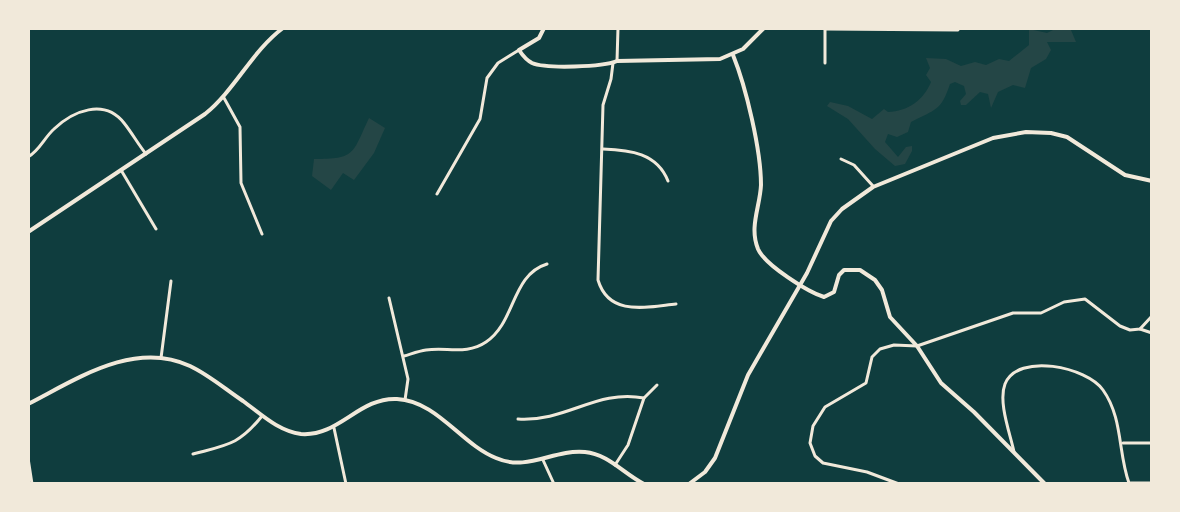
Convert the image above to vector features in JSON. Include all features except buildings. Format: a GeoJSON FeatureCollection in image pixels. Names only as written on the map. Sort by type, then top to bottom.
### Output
{"type":"FeatureCollection","features":[{"type":"Feature","properties":{"kind":"street"},"geometry":{"type":"LineString","coordinates":[[28,232],[205,114],[224,98],[272,37],[283,28]]}},
{"type":"Feature","properties":{"kind":"street"},"geometry":{"type":"LineString","coordinates":[[437,194],[480,118],[487,78],[498,63],[539,38],[544,28]]}},
{"type":"Feature","properties":{"kind":"street"},"geometry":{"type":"LineString","coordinates":[[618,28],[615,62],[603,105],[597,275],[601,289],[610,300],[625,307],[676,304]]}},
{"type":"Feature","properties":{"kind":"street"},"geometry":{"type":"LineString","coordinates":[[519,50],[525,58],[538,65],[699,61],[734,55],[751,43],[764,28]]}},
{"type":"Feature","properties":{"kind":"street"},"geometry":{"type":"LineString","coordinates":[[825,63],[825,29],[958,30]]}},
{"type":"Feature","properties":{"kind":"street"},"geometry":{"type":"LineString","coordinates":[[734,55],[743,78],[759,169],[760,194],[754,233],[758,249],[766,261],[818,295],[827,297],[834,292],[839,275],[844,270],[856,269],[878,282],[890,317],[917,346],[941,383],[1045,483]]}},
{"type":"Feature","properties":{"kind":"street"},"geometry":{"type":"LineString","coordinates":[[224,98],[240,127],[241,183],[262,234]]}},
{"type":"Feature","properties":{"kind":"street"},"geometry":{"type":"LineString","coordinates":[[28,157],[38,150],[61,123],[87,109],[108,111],[119,118],[146,154]]}},
{"type":"Feature","properties":{"kind":"street"},"geometry":{"type":"LineString","coordinates":[[689,483],[705,472],[715,458],[748,375],[801,284],[835,216],[873,187],[993,138],[1026,132],[1046,132],[1067,137],[1125,175],[1152,181]]}},
{"type":"Feature","properties":{"kind":"street"},"geometry":{"type":"LineString","coordinates":[[603,149],[626,150],[646,156],[664,170],[668,181]]}},
{"type":"Feature","properties":{"kind":"street"},"geometry":{"type":"LineString","coordinates":[[841,159],[855,165],[873,187]]}},
{"type":"Feature","properties":{"kind":"street"},"geometry":{"type":"LineString","coordinates":[[121,170],[156,229]]}},
{"type":"Feature","properties":{"kind":"street"},"geometry":{"type":"LineString","coordinates":[[404,356],[426,350],[471,349],[488,340],[506,318],[530,271],[547,264]]}},
{"type":"Feature","properties":{"kind":"street"},"geometry":{"type":"LineString","coordinates":[[161,358],[171,281]]}},
{"type":"Feature","properties":{"kind":"street"},"geometry":{"type":"LineString","coordinates":[[389,298],[408,378],[405,400]]}},
{"type":"Feature","properties":{"kind":"street"},"geometry":{"type":"LineString","coordinates":[[899,483],[867,472],[823,463],[815,456],[810,443],[813,426],[825,407],[866,383],[872,357],[877,350],[894,345],[917,346],[1012,313],[1041,313],[1076,299],[1085,299],[1094,304],[1120,326],[1130,330],[1140,328],[1152,316]]}},
{"type":"Feature","properties":{"kind":"street"},"geometry":{"type":"LineString","coordinates":[[1140,328],[1152,333]]}},
{"type":"Feature","properties":{"kind":"street"},"geometry":{"type":"LineString","coordinates":[[28,404],[119,361],[161,358],[188,365],[210,377],[262,416],[296,433],[312,434],[334,428],[369,405],[385,400],[405,400],[429,410],[494,457],[514,463],[543,460],[565,453],[585,452],[602,456],[644,483]]}},
{"type":"Feature","properties":{"kind":"street"},"geometry":{"type":"LineString","coordinates":[[1014,452],[1005,401],[1005,385],[1018,371],[1047,366],[1079,372],[1094,381],[1104,392],[1123,443],[1129,483],[1152,483]]}},
{"type":"Feature","properties":{"kind":"street"},"geometry":{"type":"LineString","coordinates":[[615,465],[628,445],[644,398],[657,385]]}},
{"type":"Feature","properties":{"kind":"street"},"geometry":{"type":"LineString","coordinates":[[518,419],[548,418],[608,397],[644,398]]}},
{"type":"Feature","properties":{"kind":"street"},"geometry":{"type":"LineString","coordinates":[[193,454],[235,443],[252,431],[262,416]]}},
{"type":"Feature","properties":{"kind":"street"},"geometry":{"type":"LineString","coordinates":[[334,428],[346,483]]}},
{"type":"Feature","properties":{"kind":"street"},"geometry":{"type":"LineString","coordinates":[[1123,443],[1152,443]]}},
{"type":"Feature","properties":{"kind":"street"},"geometry":{"type":"LineString","coordinates":[[28,458],[32,483]]}},
{"type":"Feature","properties":{"kind":"street"},"geometry":{"type":"LineString","coordinates":[[543,460],[555,483]]}},
{"type":"Feature","properties":{"kind":"shaded area"},"geometry":{"type":"Polygon","coordinates":[[[1029,29],[1047,33],[1055,29],[1078,29],[1071,30],[1076,42],[1047,42],[1051,50],[1046,59],[1031,68],[1025,88],[1013,85],[998,92],[991,108],[988,94],[980,92],[966,105],[961,105],[960,101],[966,94],[964,86],[955,82],[950,84],[944,100],[932,111],[911,122],[908,132],[897,137],[888,134],[885,142],[898,157],[906,147],[912,146],[912,151],[905,164],[895,166],[875,149],[848,119],[827,106],[830,102],[848,106],[872,119],[884,109],[888,112],[902,110],[919,100],[928,89],[931,82],[926,75],[930,68],[926,58],[946,59],[961,66],[975,62],[986,65],[999,59],[1009,61],[1029,45],[1029,29]]]}},
{"type":"Feature","properties":{"kind":"shaded area"},"geometry":{"type":"Polygon","coordinates":[[[369,118],[385,128],[374,153],[354,180],[343,173],[331,190],[312,176],[314,159],[338,158],[351,152],[369,118]]]}}]}
